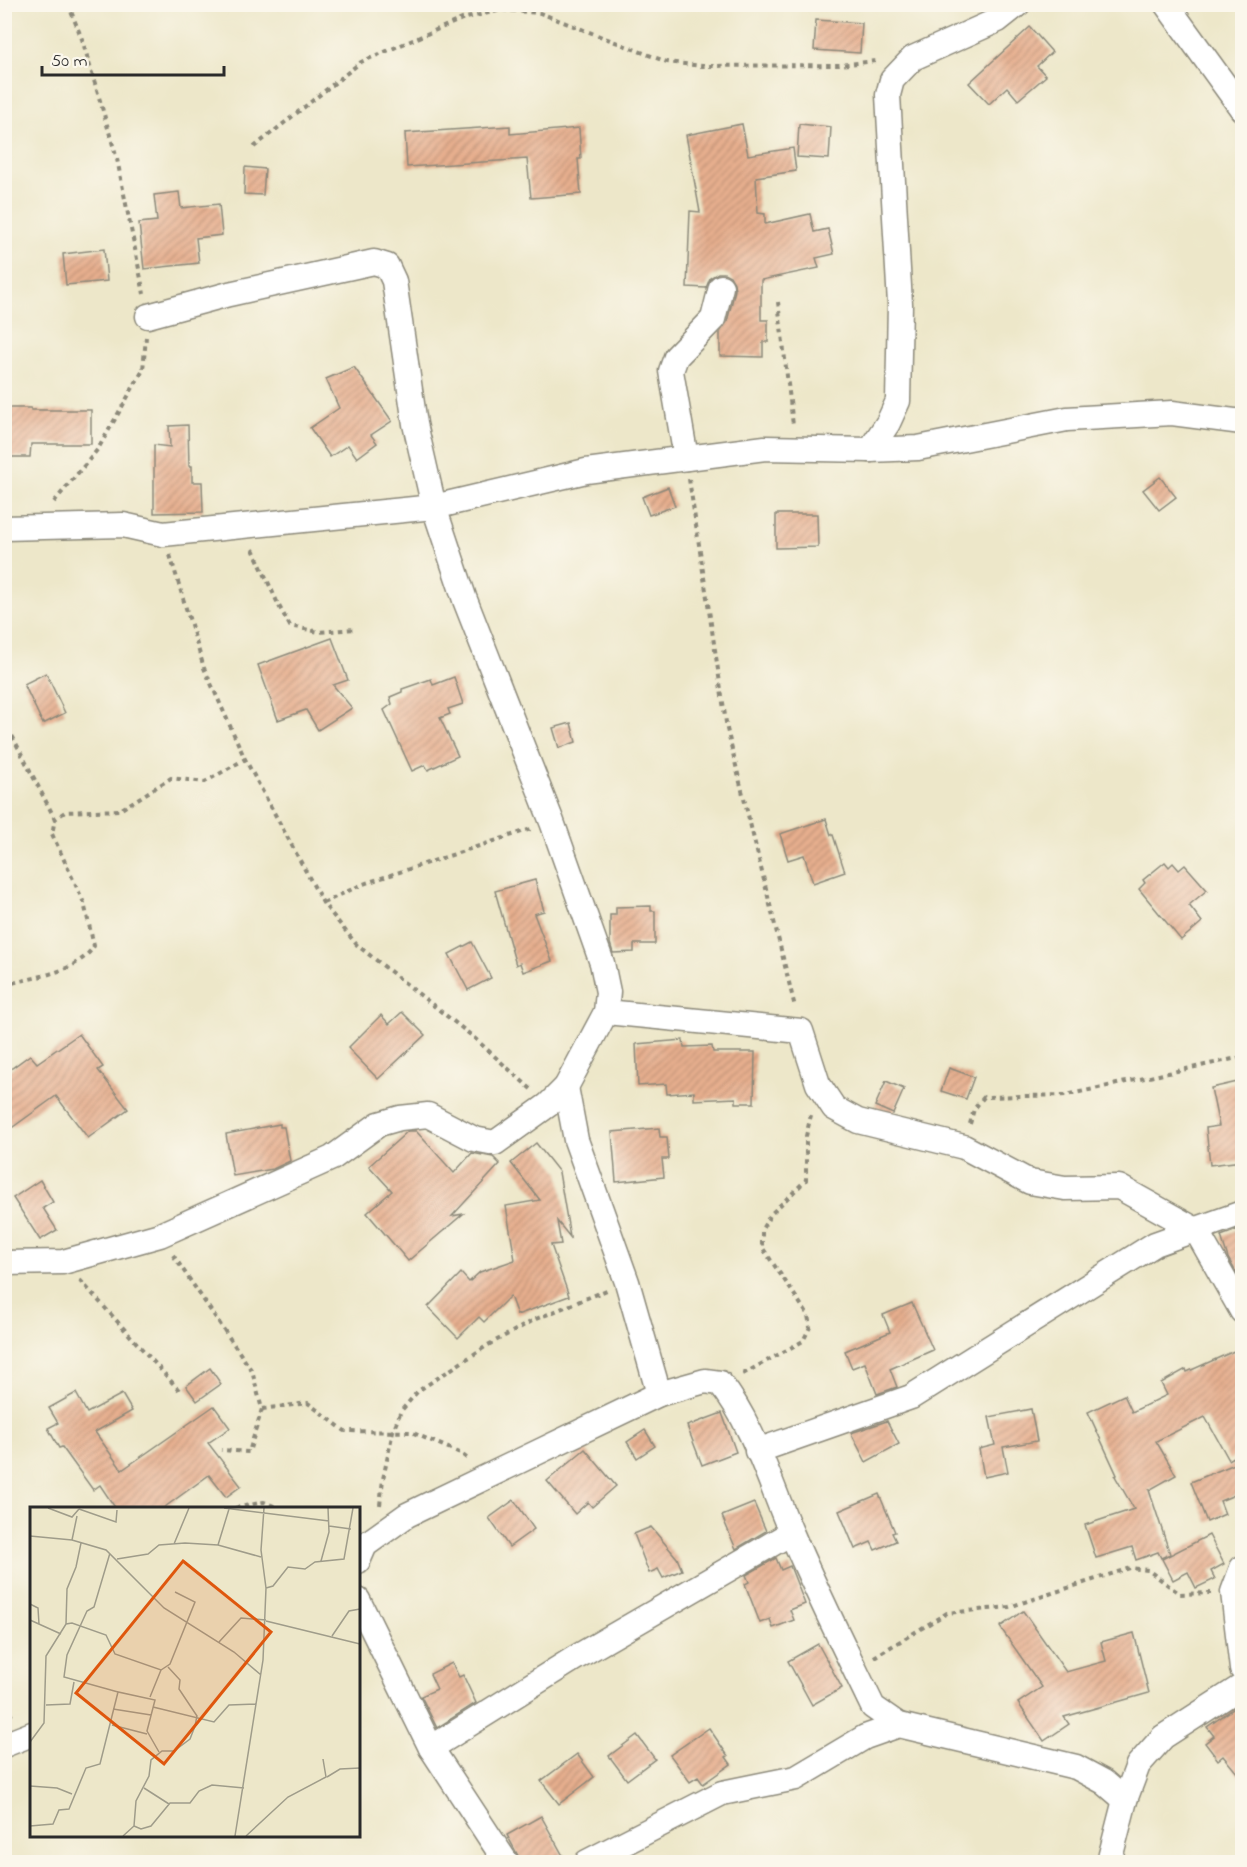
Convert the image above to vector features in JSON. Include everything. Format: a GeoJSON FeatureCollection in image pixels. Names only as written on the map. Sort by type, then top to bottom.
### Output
{"type":"FeatureCollection","features":[{"type":"Feature","properties":{"kind":"street"},"geometry":{"type":"LineString","coordinates":[[870,450],[888,423],[898,401],[900,304],[888,95],[892,80],[913,58],[998,20],[1018,4]]}},
{"type":"Feature","properties":{"kind":"street"},"geometry":{"type":"LineString","coordinates":[[1166,4],[1242,109]]}},
{"type":"Feature","properties":{"kind":"street"},"geometry":{"type":"LineString","coordinates":[[4,1263],[63,1262],[160,1235],[332,1158],[379,1125],[400,1118],[428,1115],[474,1139],[495,1143],[548,1105],[566,1087],[606,1012],[608,992],[602,963],[552,822],[465,600],[434,507],[415,424],[394,281],[387,266],[374,262],[229,294],[148,316]]}},
{"type":"Feature","properties":{"kind":"street"},"geometry":{"type":"LineString","coordinates":[[686,458],[671,371],[676,357],[713,319],[721,287]]}},
{"type":"Feature","properties":{"kind":"street"},"geometry":{"type":"LineString","coordinates":[[4,528],[123,525],[164,534],[434,507],[586,471],[765,448],[870,450],[918,448],[1067,419],[1172,412],[1242,422]]}},
{"type":"Feature","properties":{"kind":"street"},"geometry":{"type":"LineString","coordinates":[[606,1012],[801,1031],[818,1084],[834,1108],[858,1121],[964,1147],[1030,1182],[1065,1188],[1119,1187],[1196,1230],[1242,1311]]}},
{"type":"Feature","properties":{"kind":"street"},"geometry":{"type":"LineString","coordinates":[[566,1087],[576,1140],[627,1282],[659,1394]]}},
{"type":"Feature","properties":{"kind":"street"},"geometry":{"type":"LineString","coordinates":[[757,1451],[911,1397],[1155,1244],[1242,1213]]}},
{"type":"Feature","properties":{"kind":"street"},"geometry":{"type":"LineString","coordinates":[[360,1556],[365,1545],[407,1515],[491,1474],[659,1394],[705,1381],[720,1383],[733,1399],[791,1533],[873,1707],[899,1725],[1076,1767],[1104,1782],[1125,1800]]}},
{"type":"Feature","properties":{"kind":"street"},"geometry":{"type":"LineString","coordinates":[[431,1748],[575,1658],[791,1533]]}},
{"type":"Feature","properties":{"kind":"street"},"geometry":{"type":"LineString","coordinates":[[1242,1568],[1233,1592],[1242,1669]]}},
{"type":"Feature","properties":{"kind":"street"},"geometry":{"type":"LineString","coordinates":[[360,1604],[431,1748],[506,1863]]}},
{"type":"Feature","properties":{"kind":"street"},"geometry":{"type":"LineString","coordinates":[[1109,1863],[1125,1800],[1138,1765],[1163,1737],[1242,1686]]}},
{"type":"Feature","properties":{"kind":"street"},"geometry":{"type":"LineString","coordinates":[[587,1863],[722,1793],[796,1778],[865,1737],[899,1725]]}},
{"type":"Feature","properties":{"kind":"street"},"geometry":{"type":"LineString","coordinates":[[4,1744],[30,1735]]}},
{"type":"Feature","properties":{"kind":"path"},"geometry":{"type":"LineString","coordinates":[[32,528],[98,449],[143,370],[148,316],[117,159],[82,39],[68,4]]}},
{"type":"Feature","properties":{"kind":"path"},"geometry":{"type":"LineString","coordinates":[[254,147],[361,62],[462,19],[502,10],[540,13],[667,62],[702,66],[839,65],[913,58]]}},
{"type":"Feature","properties":{"kind":"path"},"geometry":{"type":"LineString","coordinates":[[778,302],[791,417],[799,449]]}},
{"type":"Feature","properties":{"kind":"path"},"geometry":{"type":"LineString","coordinates":[[686,458],[727,729],[801,1031]]}},
{"type":"Feature","properties":{"kind":"path"},"geometry":{"type":"LineString","coordinates":[[243,526],[290,626],[319,632],[354,629]]}},
{"type":"Feature","properties":{"kind":"path"},"geometry":{"type":"LineString","coordinates":[[164,534],[204,668],[245,759],[322,903],[357,945],[472,1036],[548,1105]]}},
{"type":"Feature","properties":{"kind":"path"},"geometry":{"type":"LineString","coordinates":[[4,720],[55,819],[52,834],[84,903],[94,946],[88,956],[65,968],[4,985]]}},
{"type":"Feature","properties":{"kind":"path"},"geometry":{"type":"LineString","coordinates":[[55,819],[65,812],[120,810],[171,778],[205,782],[245,759]]}},
{"type":"Feature","properties":{"kind":"path"},"geometry":{"type":"LineString","coordinates":[[322,903],[363,884],[552,822]]}},
{"type":"Feature","properties":{"kind":"path"},"geometry":{"type":"LineString","coordinates":[[964,1147],[974,1109],[984,1097],[1066,1095],[1242,1057]]}},
{"type":"Feature","properties":{"kind":"path"},"geometry":{"type":"LineString","coordinates":[[720,1383],[744,1374],[803,1341],[810,1327],[808,1316],[762,1247],[762,1229],[771,1214],[806,1180],[806,1136],[818,1084]]}},
{"type":"Feature","properties":{"kind":"path"},"geometry":{"type":"LineString","coordinates":[[160,1235],[252,1371],[262,1409],[249,1452],[222,1450]]}},
{"type":"Feature","properties":{"kind":"path"},"geometry":{"type":"LineString","coordinates":[[63,1262],[179,1390]]}},
{"type":"Feature","properties":{"kind":"path"},"geometry":{"type":"LineString","coordinates":[[378,1535],[383,1479],[393,1431],[401,1411],[418,1391],[488,1345],[536,1319],[627,1282]]}},
{"type":"Feature","properties":{"kind":"path"},"geometry":{"type":"LineString","coordinates":[[262,1409],[308,1404],[345,1431],[411,1432],[460,1453],[491,1474]]}},
{"type":"Feature","properties":{"kind":"path"},"geometry":{"type":"LineString","coordinates":[[243,1507],[264,1502],[275,1507]]}},
{"type":"Feature","properties":{"kind":"path"},"geometry":{"type":"LineString","coordinates":[[855,1669],[947,1613],[1009,1607],[1130,1568],[1148,1570],[1180,1594],[1233,1592]]}},
{"type":"Feature","properties":{"kind":"building"},"geometry":{"type":"Polygon","coordinates":[[[816,20],[862,23],[860,53],[814,50],[816,20]]]}},
{"type":"Feature","properties":{"kind":"building"},"geometry":{"type":"Polygon","coordinates":[[[1030,27],[1052,52],[1037,66],[1046,76],[1018,100],[1007,87],[989,104],[969,83],[1030,27]]]}},
{"type":"Feature","properties":{"kind":"building"},"geometry":{"type":"Polygon","coordinates":[[[742,124],[748,155],[793,148],[796,171],[756,177],[758,213],[765,214],[765,224],[810,214],[814,232],[828,229],[834,254],[816,258],[819,268],[761,280],[761,320],[768,320],[768,342],[763,342],[763,357],[720,356],[720,332],[727,322],[735,290],[730,276],[718,273],[710,278],[706,288],[687,287],[690,211],[700,212],[686,135],[742,124]]]}},
{"type":"Feature","properties":{"kind":"building"},"geometry":{"type":"Polygon","coordinates":[[[799,124],[831,127],[829,159],[797,157],[799,124]]]}},
{"type":"Feature","properties":{"kind":"building"},"geometry":{"type":"Polygon","coordinates":[[[510,126],[510,134],[579,128],[581,159],[578,159],[581,194],[531,198],[527,159],[407,167],[405,133],[510,126]]]}},
{"type":"Feature","properties":{"kind":"building"},"geometry":{"type":"Polygon","coordinates":[[[245,167],[265,169],[263,195],[244,194],[245,167]]]}},
{"type":"Feature","properties":{"kind":"building"},"geometry":{"type":"Polygon","coordinates":[[[179,192],[181,208],[219,204],[222,235],[196,238],[199,263],[144,269],[139,223],[157,221],[154,195],[179,192]]]}},
{"type":"Feature","properties":{"kind":"building"},"geometry":{"type":"Polygon","coordinates":[[[104,249],[107,281],[66,285],[63,254],[104,249]]]}},
{"type":"Feature","properties":{"kind":"building"},"geometry":{"type":"Polygon","coordinates":[[[354,367],[392,421],[371,435],[377,443],[357,458],[348,445],[330,457],[310,428],[339,408],[326,379],[354,367]]]}},
{"type":"Feature","properties":{"kind":"building"},"geometry":{"type":"Polygon","coordinates":[[[4,408],[91,410],[91,444],[31,444],[30,457],[4,457],[4,408]]]}},
{"type":"Feature","properties":{"kind":"building"},"geometry":{"type":"Polygon","coordinates":[[[188,425],[189,466],[192,466],[192,482],[202,482],[203,512],[154,513],[154,445],[170,447],[169,426],[188,425]]]}},
{"type":"Feature","properties":{"kind":"building"},"geometry":{"type":"Polygon","coordinates":[[[1160,477],[1176,497],[1159,510],[1143,490],[1160,477]]]}},
{"type":"Feature","properties":{"kind":"building"},"geometry":{"type":"Polygon","coordinates":[[[668,487],[675,506],[649,515],[642,497],[668,487]]]}},
{"type":"Feature","properties":{"kind":"building"},"geometry":{"type":"Polygon","coordinates":[[[776,514],[817,514],[818,547],[776,548],[776,514]]]}},
{"type":"Feature","properties":{"kind":"building"},"geometry":{"type":"Polygon","coordinates":[[[332,638],[348,680],[333,685],[352,708],[318,730],[306,710],[278,720],[258,665],[332,638]]]}},
{"type":"Feature","properties":{"kind":"building"},"geometry":{"type":"Polygon","coordinates":[[[46,673],[65,713],[43,724],[24,684],[46,673]]]}},
{"type":"Feature","properties":{"kind":"building"},"geometry":{"type":"Polygon","coordinates":[[[454,677],[463,704],[448,709],[450,714],[440,718],[458,756],[428,770],[425,765],[412,771],[384,710],[392,704],[390,697],[402,692],[402,689],[431,679],[433,685],[454,677]]]}},
{"type":"Feature","properties":{"kind":"building"},"geometry":{"type":"Polygon","coordinates":[[[571,723],[576,742],[559,748],[553,728],[571,723]]]}},
{"type":"Feature","properties":{"kind":"building"},"geometry":{"type":"Polygon","coordinates":[[[826,819],[845,872],[813,883],[804,855],[788,860],[780,834],[826,819]]]}},
{"type":"Feature","properties":{"kind":"building"},"geometry":{"type":"Polygon","coordinates":[[[1165,862],[1169,867],[1173,863],[1179,870],[1185,865],[1207,890],[1189,905],[1202,922],[1181,940],[1139,889],[1145,883],[1143,880],[1165,862]]]}},
{"type":"Feature","properties":{"kind":"building"},"geometry":{"type":"Polygon","coordinates":[[[535,880],[544,911],[534,914],[552,961],[523,972],[520,963],[516,965],[495,891],[535,880]]]}},
{"type":"Feature","properties":{"kind":"building"},"geometry":{"type":"Polygon","coordinates":[[[651,906],[651,911],[655,911],[655,944],[634,944],[634,952],[613,953],[610,943],[610,915],[616,915],[616,907],[651,906]]]}},
{"type":"Feature","properties":{"kind":"building"},"geometry":{"type":"Polygon","coordinates":[[[472,942],[491,978],[468,990],[449,954],[472,942]]]}},
{"type":"Feature","properties":{"kind":"building"},"geometry":{"type":"Polygon","coordinates":[[[402,1012],[425,1035],[378,1079],[348,1048],[381,1015],[389,1024],[402,1012]]]}},
{"type":"Feature","properties":{"kind":"building"},"geometry":{"type":"Polygon","coordinates":[[[79,1034],[103,1067],[98,1070],[128,1109],[88,1138],[56,1096],[13,1127],[4,1115],[4,1074],[30,1055],[37,1063],[79,1034]]]}},
{"type":"Feature","properties":{"kind":"building"},"geometry":{"type":"Polygon","coordinates":[[[683,1040],[684,1047],[712,1046],[713,1052],[755,1052],[754,1103],[736,1103],[736,1098],[694,1100],[694,1092],[667,1094],[666,1084],[638,1086],[636,1044],[683,1040]]]}},
{"type":"Feature","properties":{"kind":"building"},"geometry":{"type":"Polygon","coordinates":[[[949,1068],[974,1077],[966,1099],[941,1091],[949,1068]]]}},
{"type":"Feature","properties":{"kind":"building"},"geometry":{"type":"Polygon","coordinates":[[[886,1081],[904,1089],[893,1114],[875,1106],[886,1081]]]}},
{"type":"Feature","properties":{"kind":"building"},"geometry":{"type":"Polygon","coordinates":[[[1242,1081],[1242,1161],[1210,1165],[1206,1128],[1219,1126],[1211,1088],[1242,1081]]]}},
{"type":"Feature","properties":{"kind":"building"},"geometry":{"type":"Polygon","coordinates":[[[280,1124],[280,1127],[284,1127],[290,1161],[273,1169],[233,1176],[226,1134],[280,1124]]]}},
{"type":"Feature","properties":{"kind":"building"},"geometry":{"type":"Polygon","coordinates":[[[659,1128],[660,1137],[667,1137],[669,1159],[662,1159],[664,1177],[616,1182],[612,1132],[659,1128]]]}},
{"type":"Feature","properties":{"kind":"building"},"geometry":{"type":"Polygon","coordinates":[[[408,1131],[416,1131],[454,1173],[472,1153],[493,1157],[500,1164],[452,1216],[463,1214],[408,1261],[367,1213],[392,1191],[369,1166],[408,1131]]]}},
{"type":"Feature","properties":{"kind":"building"},"geometry":{"type":"Polygon","coordinates":[[[536,1143],[559,1172],[570,1237],[557,1221],[561,1244],[551,1245],[569,1296],[517,1315],[510,1296],[484,1322],[479,1317],[458,1338],[428,1307],[461,1273],[469,1282],[480,1272],[515,1260],[506,1206],[540,1200],[511,1163],[536,1143]]]}},
{"type":"Feature","properties":{"kind":"building"},"geometry":{"type":"Polygon","coordinates":[[[40,1180],[53,1202],[43,1208],[57,1230],[40,1240],[13,1198],[40,1180]]]}},
{"type":"Feature","properties":{"kind":"building"},"geometry":{"type":"Polygon","coordinates":[[[1242,1228],[1242,1283],[1228,1258],[1221,1236],[1242,1228]]]}},
{"type":"Feature","properties":{"kind":"building"},"geometry":{"type":"Polygon","coordinates":[[[912,1303],[933,1350],[890,1369],[897,1387],[877,1394],[865,1363],[852,1368],[845,1351],[890,1332],[883,1315],[912,1303]]]}},
{"type":"Feature","properties":{"kind":"building"},"geometry":{"type":"Polygon","coordinates":[[[1234,1351],[1242,1368],[1242,1452],[1229,1460],[1205,1417],[1156,1441],[1176,1475],[1149,1490],[1170,1554],[1161,1558],[1158,1552],[1136,1560],[1132,1547],[1096,1558],[1085,1525],[1134,1509],[1115,1476],[1117,1475],[1088,1412],[1124,1395],[1132,1412],[1167,1395],[1161,1383],[1186,1369],[1187,1372],[1234,1351]]]}},
{"type":"Feature","properties":{"kind":"building"},"geometry":{"type":"Polygon","coordinates":[[[210,1368],[221,1384],[197,1401],[186,1386],[210,1368]]]}},
{"type":"Feature","properties":{"kind":"building"},"geometry":{"type":"Polygon","coordinates":[[[76,1393],[87,1413],[122,1394],[132,1411],[95,1432],[122,1470],[214,1406],[230,1428],[208,1443],[241,1486],[226,1497],[209,1475],[165,1507],[115,1507],[100,1485],[93,1490],[62,1447],[59,1448],[48,1428],[58,1423],[49,1408],[76,1393]]]}},
{"type":"Feature","properties":{"kind":"building"},"geometry":{"type":"Polygon","coordinates":[[[1031,1409],[1037,1441],[1003,1447],[1008,1472],[984,1477],[979,1449],[995,1445],[989,1417],[1031,1409]]]}},
{"type":"Feature","properties":{"kind":"building"},"geometry":{"type":"Polygon","coordinates":[[[722,1413],[736,1452],[702,1465],[687,1426],[722,1413]]]}},
{"type":"Feature","properties":{"kind":"building"},"geometry":{"type":"Polygon","coordinates":[[[887,1421],[899,1444],[866,1462],[851,1433],[887,1421]]]}},
{"type":"Feature","properties":{"kind":"building"},"geometry":{"type":"Polygon","coordinates":[[[645,1430],[655,1446],[637,1458],[627,1442],[645,1430]]]}},
{"type":"Feature","properties":{"kind":"building"},"geometry":{"type":"Polygon","coordinates":[[[585,1449],[616,1486],[592,1507],[588,1502],[575,1514],[547,1481],[585,1449]]]}},
{"type":"Feature","properties":{"kind":"building"},"geometry":{"type":"Polygon","coordinates":[[[1237,1463],[1242,1477],[1242,1492],[1220,1501],[1225,1514],[1207,1522],[1191,1482],[1237,1463]]]}},
{"type":"Feature","properties":{"kind":"building"},"geometry":{"type":"Polygon","coordinates":[[[879,1494],[895,1532],[892,1533],[896,1541],[875,1550],[871,1542],[855,1549],[839,1511],[879,1494]]]}},
{"type":"Feature","properties":{"kind":"building"},"geometry":{"type":"Polygon","coordinates":[[[514,1500],[534,1529],[509,1547],[489,1518],[514,1500]]]}},
{"type":"Feature","properties":{"kind":"building"},"geometry":{"type":"Polygon","coordinates":[[[754,1503],[766,1531],[736,1549],[722,1516],[754,1503]]]}},
{"type":"Feature","properties":{"kind":"building"},"geometry":{"type":"Polygon","coordinates":[[[651,1527],[677,1558],[682,1570],[663,1578],[658,1569],[649,1573],[634,1534],[651,1527]]]}},
{"type":"Feature","properties":{"kind":"building"},"geometry":{"type":"Polygon","coordinates":[[[1209,1535],[1224,1564],[1211,1571],[1215,1579],[1196,1588],[1188,1572],[1173,1580],[1162,1559],[1209,1535]]]}},
{"type":"Feature","properties":{"kind":"building"},"geometry":{"type":"Polygon","coordinates":[[[776,1558],[781,1570],[790,1566],[805,1604],[790,1610],[794,1620],[773,1628],[770,1619],[760,1623],[745,1584],[749,1582],[746,1575],[776,1558]]]}},
{"type":"Feature","properties":{"kind":"building"},"geometry":{"type":"Polygon","coordinates":[[[1023,1611],[1066,1672],[1106,1661],[1101,1642],[1134,1633],[1149,1693],[1064,1717],[1069,1724],[1044,1741],[1018,1703],[1042,1687],[1000,1627],[1023,1611]]]}},
{"type":"Feature","properties":{"kind":"building"},"geometry":{"type":"Polygon","coordinates":[[[818,1644],[842,1688],[812,1705],[788,1661],[818,1644]]]}},
{"type":"Feature","properties":{"kind":"building"},"geometry":{"type":"Polygon","coordinates":[[[452,1663],[459,1677],[463,1675],[476,1703],[437,1728],[421,1696],[437,1689],[430,1674],[452,1663]]]}},
{"type":"Feature","properties":{"kind":"building"},"geometry":{"type":"Polygon","coordinates":[[[1242,1703],[1242,1779],[1223,1756],[1218,1760],[1205,1743],[1214,1736],[1207,1727],[1242,1703]]]}},
{"type":"Feature","properties":{"kind":"building"},"geometry":{"type":"Polygon","coordinates":[[[709,1728],[731,1764],[703,1784],[698,1777],[690,1782],[670,1755],[709,1728]]]}},
{"type":"Feature","properties":{"kind":"building"},"geometry":{"type":"Polygon","coordinates":[[[637,1735],[655,1759],[627,1780],[609,1756],[637,1735]]]}},
{"type":"Feature","properties":{"kind":"building"},"geometry":{"type":"Polygon","coordinates":[[[577,1754],[594,1777],[559,1804],[541,1781],[577,1754]]]}},
{"type":"Feature","properties":{"kind":"building"},"geometry":{"type":"Polygon","coordinates":[[[541,1816],[567,1863],[522,1863],[507,1835],[541,1816]]]}}]}
